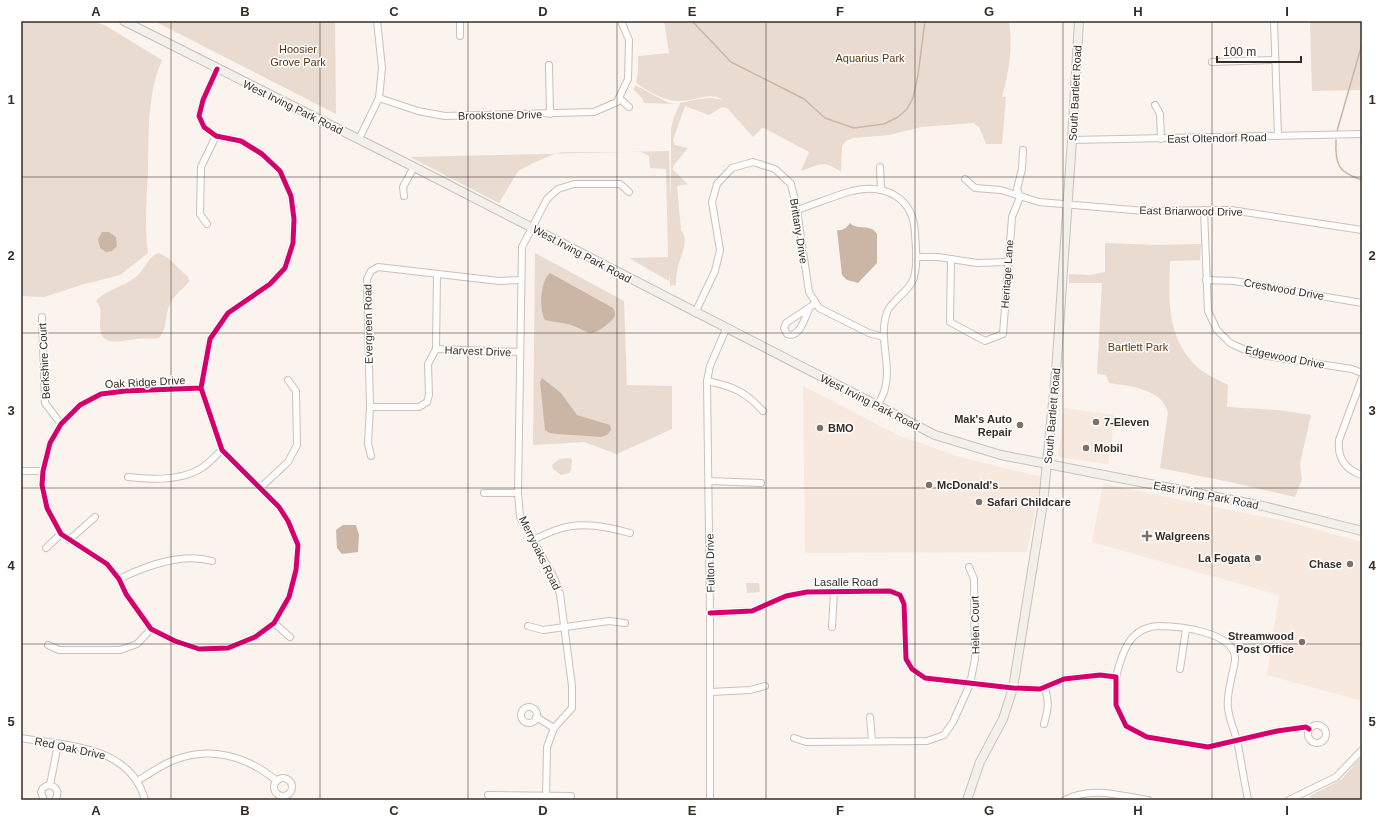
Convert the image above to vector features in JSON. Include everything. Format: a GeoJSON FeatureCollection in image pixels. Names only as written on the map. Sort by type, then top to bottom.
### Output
{"type":"FeatureCollection","features":[{"type":"Feature","properties":{"kind":"main road","name":"West Irving Park Road"},"geometry":{"type":"LineString","coordinates":[[124,21],[217,69],[414,166],[695,313],[935,435],[1001,455],[1048,465]]}},
{"type":"Feature","properties":{"kind":"main road","name":"South Bartlett Road"},"geometry":{"type":"LineString","coordinates":[[968,800],[980,762],[1003,719],[1013,688],[1048,465],[1072,140],[1078,21]]}},
{"type":"Feature","properties":{"kind":"main road","name":"East Irving Park Road"},"geometry":{"type":"LineString","coordinates":[[1048,465],[1263,506],[1362,532]]}},
{"type":"Feature","properties":{"kind":"street"},"geometry":{"type":"LineString","coordinates":[[359,140],[379,98],[382,68],[377,21]]}},
{"type":"Feature","properties":{"kind":"street"},"geometry":{"type":"LineString","coordinates":[[460,21],[460,36]]}},
{"type":"Feature","properties":{"kind":"street"},"geometry":{"type":"LineString","coordinates":[[621,21],[629,40],[630,61],[628,79],[620,98],[629,107]]}},
{"type":"Feature","properties":{"kind":"street"},"geometry":{"type":"LineString","coordinates":[[1274,21],[1274,60],[1278,136]]}},
{"type":"Feature","properties":{"kind":"street"},"geometry":{"type":"LineString","coordinates":[[1212,62],[1274,60]]}},
{"type":"Feature","properties":{"kind":"street"},"geometry":{"type":"LineString","coordinates":[[549,65],[550,114]]}},
{"type":"Feature","properties":{"kind":"street"},"geometry":{"type":"LineString","coordinates":[[207,224],[200,214],[201,167],[216,136],[204,127],[199,116],[203,100],[217,69]]}},
{"type":"Feature","properties":{"kind":"street","name":"Brookstone Drive"},"geometry":{"type":"LineString","coordinates":[[379,98],[418,111],[445,116],[594,112],[609,106],[620,98]]}},
{"type":"Feature","properties":{"kind":"street"},"geometry":{"type":"LineString","coordinates":[[1155,105],[1160,114],[1161,139]]}},
{"type":"Feature","properties":{"kind":"street","name":"East Oltendorf Road"},"geometry":{"type":"LineString","coordinates":[[1072,140],[1362,134]]}},
{"type":"Feature","properties":{"kind":"street","name":"Oak Ridge Drive"},"geometry":{"type":"LineString","coordinates":[[201,388],[125,391],[100,394],[80,405],[61,424],[50,443],[43,471],[42,485],[47,508],[62,534],[107,564],[119,579],[126,594],[151,629],[175,641],[198,649],[228,648],[255,637],[274,623],[290,597],[296,570],[298,545],[288,521],[279,507],[261,487],[222,450],[201,388],[210,339],[228,313],[270,284],[285,268],[293,243],[294,219],[291,196],[280,171],[262,154],[241,141],[216,136]]}},
{"type":"Feature","properties":{"kind":"street"},"geometry":{"type":"LineString","coordinates":[[1020,197],[1017,189],[1022,169],[1024,150]]}},
{"type":"Feature","properties":{"kind":"street","name":"Brittany Drive"},"geometry":{"type":"LineString","coordinates":[[695,313],[715,271],[720,250],[712,202],[717,184],[724,176],[736,167],[753,162],[775,169],[791,184],[797,210],[808,292],[819,308],[869,332],[883,337]]}},
{"type":"Feature","properties":{"kind":"street"},"geometry":{"type":"LineString","coordinates":[[404,196],[403,187],[414,166]]}},
{"type":"Feature","properties":{"kind":"street"},"geometry":{"type":"LineString","coordinates":[[880,167],[881,190]]}},
{"type":"Feature","properties":{"kind":"street","name":"East Briarwood Drive"},"geometry":{"type":"LineString","coordinates":[[965,179],[975,188],[1001,190],[1039,202],[1067,206],[1145,211],[1242,211],[1362,230]]}},
{"type":"Feature","properties":{"kind":"street","name":"Merryoaks Road"},"geometry":{"type":"LineString","coordinates":[[546,798],[547,747],[554,728],[572,708],[572,686],[565,628],[558,588],[520,517],[518,493],[520,280],[522,247],[531,227],[547,199],[558,189],[574,184],[620,184],[629,192]]}},
{"type":"Feature","properties":{"kind":"street"},"geometry":{"type":"LineString","coordinates":[[797,210],[853,191],[881,190],[896,195],[908,206],[915,223],[916,257],[913,279],[889,310],[883,337],[886,355],[886,388],[878,405]]}},
{"type":"Feature","properties":{"kind":"street","name":"Heritage Lane"},"geometry":{"type":"LineString","coordinates":[[951,259],[950,322],[985,341],[1003,334],[1007,262],[1012,217],[1020,197]]}},
{"type":"Feature","properties":{"kind":"street","name":"Edgewood Drive"},"geometry":{"type":"LineString","coordinates":[[1204,210],[1208,311],[1217,330],[1230,343],[1254,354],[1352,369],[1362,373]]}},
{"type":"Feature","properties":{"kind":"street"},"geometry":{"type":"LineString","coordinates":[[916,257],[951,259],[977,263],[1007,262]]}},
{"type":"Feature","properties":{"kind":"street","name":"Evergreen Road"},"geometry":{"type":"LineString","coordinates":[[371,456],[368,443],[370,407],[367,279],[371,271],[378,267],[499,281],[520,280]]}},
{"type":"Feature","properties":{"kind":"street"},"geometry":{"type":"LineString","coordinates":[[370,407],[419,407],[427,402],[429,395],[428,364],[436,349],[437,275]]}},
{"type":"Feature","properties":{"kind":"street","name":"Crestwood Drive"},"geometry":{"type":"LineString","coordinates":[[1206,280],[1234,281],[1362,303]]}},
{"type":"Feature","properties":{"kind":"street"},"geometry":{"type":"LineString","coordinates":[[809,309],[797,333],[793,335],[787,334],[784,328],[786,323],[816,303]]}},
{"type":"Feature","properties":{"kind":"street","name":"Berkshire Court"},"geometry":{"type":"LineString","coordinates":[[42,317],[45,403],[61,424]]}},
{"type":"Feature","properties":{"kind":"street","name":"Fulton Drive"},"geometry":{"type":"LineString","coordinates":[[710,800],[710,613],[707,381],[710,366],[726,329]]}},
{"type":"Feature","properties":{"kind":"street","name":"Harvest Drive"},"geometry":{"type":"LineString","coordinates":[[436,349],[520,352]]}},
{"type":"Feature","properties":{"kind":"street"},"geometry":{"type":"LineString","coordinates":[[1362,378],[1339,440],[1338,448],[1340,457],[1346,466],[1362,475]]}},
{"type":"Feature","properties":{"kind":"street"},"geometry":{"type":"LineString","coordinates":[[261,487],[288,462],[297,445],[296,392],[288,380]]}},
{"type":"Feature","properties":{"kind":"street"},"geometry":{"type":"LineString","coordinates":[[707,381],[727,386],[746,394],[763,411]]}},
{"type":"Feature","properties":{"kind":"street"},"geometry":{"type":"LineString","coordinates":[[128,477],[152,480],[178,476],[203,467],[222,450]]}},
{"type":"Feature","properties":{"kind":"street"},"geometry":{"type":"LineString","coordinates":[[21,471],[43,471]]}},
{"type":"Feature","properties":{"kind":"street"},"geometry":{"type":"LineString","coordinates":[[709,481],[761,483]]}},
{"type":"Feature","properties":{"kind":"street"},"geometry":{"type":"LineString","coordinates":[[484,493],[518,493]]}},
{"type":"Feature","properties":{"kind":"street"},"geometry":{"type":"LineString","coordinates":[[69,540],[95,517]]}},
{"type":"Feature","properties":{"kind":"street"},"geometry":{"type":"LineString","coordinates":[[533,540],[560,528],[587,525],[607,527],[630,533]]}},
{"type":"Feature","properties":{"kind":"street"},"geometry":{"type":"LineString","coordinates":[[46,548],[62,534]]}},
{"type":"Feature","properties":{"kind":"street"},"geometry":{"type":"LineString","coordinates":[[119,579],[141,568],[172,560],[203,559],[212,562]]}},
{"type":"Feature","properties":{"kind":"street","name":"Helen Court"},"geometry":{"type":"LineString","coordinates":[[794,738],[806,742],[872,740],[927,741],[944,735],[953,722],[970,684],[975,659],[974,579],[968,567]]}},
{"type":"Feature","properties":{"kind":"street","name":"Lasalle Road"},"geometry":{"type":"LineString","coordinates":[[710,613],[752,612],[786,596],[807,592],[890,591],[900,595],[904,604],[906,659],[912,670],[925,678],[1013,688],[1044,688]]}},
{"type":"Feature","properties":{"kind":"street"},"geometry":{"type":"LineString","coordinates":[[832,627],[834,592]]}},
{"type":"Feature","properties":{"kind":"street"},"geometry":{"type":"LineString","coordinates":[[528,626],[543,630],[609,621],[625,623]]}},
{"type":"Feature","properties":{"kind":"street"},"geometry":{"type":"LineString","coordinates":[[274,623],[290,637]]}},
{"type":"Feature","properties":{"kind":"street"},"geometry":{"type":"LineString","coordinates":[[1248,800],[1237,741],[1228,707],[1235,658],[1227,641],[1211,634],[1167,626],[1153,626],[1136,633],[1122,651],[1116,677],[1116,705],[1126,726],[1147,737],[1208,747],[1237,741],[1277,731],[1306,728],[1310,729]]}},
{"type":"Feature","properties":{"kind":"street"},"geometry":{"type":"LineString","coordinates":[[48,645],[59,650],[120,650],[137,644],[151,629]]}},
{"type":"Feature","properties":{"kind":"street"},"geometry":{"type":"LineString","coordinates":[[1180,669],[1186,630]]}},
{"type":"Feature","properties":{"kind":"street"},"geometry":{"type":"LineString","coordinates":[[1047,721],[1052,705],[1044,688],[1064,679],[1100,675],[1116,677]]}},
{"type":"Feature","properties":{"kind":"street"},"geometry":{"type":"LineString","coordinates":[[710,692],[750,690],[765,686]]}},
{"type":"Feature","properties":{"kind":"street"},"geometry":{"type":"LineString","coordinates":[[536,717],[554,728]]}},
{"type":"Feature","properties":{"kind":"street"},"geometry":{"type":"LineString","coordinates":[[870,718],[872,740]]}},
{"type":"Feature","properties":{"kind":"street","name":"Red Oak Drive"},"geometry":{"type":"LineString","coordinates":[[21,738],[58,744],[108,755],[124,765],[137,780],[145,800]]}},
{"type":"Feature","properties":{"kind":"street"},"geometry":{"type":"LineString","coordinates":[[50,785],[58,744]]}},
{"type":"Feature","properties":{"kind":"street"},"geometry":{"type":"LineString","coordinates":[[1289,800],[1336,777],[1362,750]]}},
{"type":"Feature","properties":{"kind":"street"},"geometry":{"type":"LineString","coordinates":[[137,780],[178,759],[212,754],[228,755],[248,762],[265,771],[277,781]]}},
{"type":"Feature","properties":{"kind":"street"},"geometry":{"type":"LineString","coordinates":[[44,800],[41,796],[42,790],[44,787],[50,785]]}},
{"type":"Feature","properties":{"kind":"street"},"geometry":{"type":"LineString","coordinates":[[50,785],[58,792],[55,800]]}},
{"type":"Feature","properties":{"kind":"street"},"geometry":{"type":"LineString","coordinates":[[1065,800],[1076,794],[1092,792],[1148,800]]}},
{"type":"Feature","properties":{"kind":"street"},"geometry":{"type":"LineString","coordinates":[[488,795],[546,798],[571,796]]}},
{"type":"Feature","properties":{"kind":"shaded area"},"geometry":{"type":"Polygon","coordinates":[[[850,223],[856,227],[871,229],[877,234],[877,263],[858,283],[847,280],[842,275],[837,230],[844,229],[850,223]]]}},
{"type":"Feature","properties":{"kind":"shaded area"},"geometry":{"type":"Polygon","coordinates":[[[102,232],[109,232],[116,237],[117,246],[112,251],[106,252],[100,248],[98,239],[102,232]]]}},
{"type":"Feature","properties":{"kind":"shaded area"},"geometry":{"type":"Polygon","coordinates":[[[550,273],[613,308],[615,313],[614,318],[593,333],[589,333],[575,326],[545,320],[541,302],[542,288],[550,273]]]}},
{"type":"Feature","properties":{"kind":"shaded area"},"geometry":{"type":"Polygon","coordinates":[[[542,378],[561,393],[577,415],[610,425],[611,430],[607,435],[601,437],[557,434],[550,433],[545,430],[540,382],[542,378]]]}},
{"type":"Feature","properties":{"kind":"shaded area"},"geometry":{"type":"Polygon","coordinates":[[[803,386],[900,436],[960,457],[1042,477],[1027,552],[805,553],[803,386]]]}},
{"type":"Feature","properties":{"kind":"shaded area"},"geometry":{"type":"Polygon","coordinates":[[[1064,408],[1115,415],[1108,464],[1058,457],[1064,408]]]}},
{"type":"Feature","properties":{"kind":"shaded area"},"geometry":{"type":"Polygon","coordinates":[[[1103,484],[1289,522],[1362,542],[1362,701],[1267,675],[1279,595],[1092,542],[1103,484]]]}},
{"type":"Feature","properties":{"kind":"shaded area"},"geometry":{"type":"Polygon","coordinates":[[[343,525],[356,525],[359,535],[358,552],[342,554],[337,548],[336,530],[343,525]]]}},
{"type":"Feature","properties":{"kind":"green space"},"geometry":{"type":"Polygon","coordinates":[[[21,21],[94,21],[106,26],[162,60],[157,73],[151,100],[146,222],[148,253],[120,275],[81,285],[44,297],[21,296],[21,21]]]}},
{"type":"Feature","properties":{"kind":"green space","name":"Hoosier Grove Park"},"geometry":{"type":"Polygon","coordinates":[[[154,21],[335,21],[336,114],[154,21]]]}},
{"type":"Feature","properties":{"kind":"green space","name":"Aquarius Park"},"geometry":{"type":"Polygon","coordinates":[[[664,21],[1009,21],[1011,41],[1007,78],[1002,97],[1006,97],[1002,144],[986,144],[979,127],[973,123],[921,127],[889,135],[853,138],[846,141],[842,146],[841,172],[826,164],[817,165],[801,171],[809,152],[766,129],[762,128],[753,137],[727,108],[722,107],[709,115],[685,106],[673,140],[675,145],[688,148],[673,166],[673,170],[688,184],[677,186],[681,230],[685,239],[676,277],[676,285],[670,286],[670,273],[669,281],[629,258],[668,257],[666,169],[650,168],[649,156],[641,152],[626,152],[669,151],[671,203],[671,129],[680,103],[707,98],[723,100],[718,97],[708,96],[685,101],[668,100],[636,83],[638,56],[669,53],[664,21]]]}},
{"type":"Feature","properties":{"kind":"green space"},"geometry":{"type":"Polygon","coordinates":[[[1310,21],[1362,21],[1362,90],[1312,91],[1310,21]]]}},
{"type":"Feature","properties":{"kind":"green space"},"geometry":{"type":"Polygon","coordinates":[[[635,85],[669,103],[678,104],[644,103],[642,98],[634,90],[635,85]]]}},
{"type":"Feature","properties":{"kind":"green space"},"geometry":{"type":"Polygon","coordinates":[[[562,152],[626,152],[556,154],[562,152]]]}},
{"type":"Feature","properties":{"kind":"green space"},"geometry":{"type":"Polygon","coordinates":[[[556,154],[535,162],[518,171],[499,203],[410,157],[556,154]]]}},
{"type":"Feature","properties":{"kind":"green space","name":"Bartlett Park"},"geometry":{"type":"Polygon","coordinates":[[[1105,243],[1156,245],[1201,244],[1200,260],[1170,261],[1169,289],[1171,316],[1178,341],[1185,353],[1197,367],[1210,376],[1228,385],[1227,407],[1278,410],[1311,415],[1300,464],[1302,479],[1295,497],[1160,468],[1168,413],[1165,405],[1153,394],[1136,387],[1109,383],[1106,375],[1097,374],[1102,283],[1069,283],[1069,274],[1089,275],[1105,272],[1105,243]]]}},
{"type":"Feature","properties":{"kind":"green space"},"geometry":{"type":"Polygon","coordinates":[[[159,253],[168,258],[188,277],[189,281],[171,302],[162,334],[159,338],[114,342],[105,339],[101,334],[101,313],[100,307],[96,301],[106,293],[132,280],[140,273],[152,257],[159,253]]]}},
{"type":"Feature","properties":{"kind":"green space"},"geometry":{"type":"Polygon","coordinates":[[[535,253],[624,301],[627,385],[672,386],[672,429],[617,454],[584,442],[533,445],[535,253]]]}},
{"type":"Feature","properties":{"kind":"green space"},"geometry":{"type":"Polygon","coordinates":[[[570,458],[572,460],[571,470],[569,473],[561,475],[553,469],[552,465],[556,461],[570,458]]]}},
{"type":"Feature","properties":{"kind":"green space"},"geometry":{"type":"Polygon","coordinates":[[[746,583],[759,583],[760,592],[747,593],[746,583]]]}},
{"type":"Feature","properties":{"kind":"green space"},"geometry":{"type":"Polygon","coordinates":[[[1362,756],[1362,800],[1312,800],[1310,796],[1342,779],[1362,756]]]}},
{"type":"Feature","properties":{"kind":"waterway"},"geometry":{"type":"LineString","coordinates":[[692,21],[731,62],[804,99],[825,118],[854,128],[884,124],[898,117],[907,109],[913,98],[918,75],[925,21]]}},
{"type":"Feature","properties":{"kind":"waterway"},"geometry":{"type":"LineString","coordinates":[[1337,131],[1362,44]]}},
{"type":"Feature","properties":{"kind":"waterway"},"geometry":{"type":"LineString","coordinates":[[1336,140],[1337,162],[1348,174],[1362,180]]}},
{"type":"Feature","properties":{"kind":"cycle path"},"geometry":{"type":"LineString","coordinates":[[201,388],[125,391],[101,394],[80,405],[61,424],[50,443],[43,471],[42,485],[47,508],[61,534],[107,564],[119,579],[126,594],[151,629],[175,641],[199,649],[228,648],[255,637],[274,623],[289,597],[296,570],[298,545],[288,521],[279,507],[222,450],[201,388],[210,339],[228,313],[270,284],[285,268],[293,243],[294,219],[291,196],[280,171],[262,154],[241,141],[216,136],[204,127],[199,116],[203,100],[217,69]]}},
{"type":"Feature","properties":{"kind":"cycle path"},"geometry":{"type":"LineString","coordinates":[[710,613],[752,611],[786,596],[807,592],[890,591],[900,595],[904,604],[906,659],[912,669],[925,678],[1013,688],[1040,689],[1064,679],[1100,675],[1116,677],[1116,705],[1126,726],[1147,737],[1208,747],[1277,731],[1306,727],[1309,729]]}},
{"type":"Feature","properties":{"kind":"place","name":"7-Eleven"},"geometry":{"type":"Point","coordinates":[1096,422]}},
{"type":"Feature","properties":{"kind":"place","name":"Mak's Auto Repair"},"geometry":{"type":"Point","coordinates":[1020,425]}},
{"type":"Feature","properties":{"kind":"place","name":"BMO"},"geometry":{"type":"Point","coordinates":[820,428]}},
{"type":"Feature","properties":{"kind":"place","name":"Mobil"},"geometry":{"type":"Point","coordinates":[1086,448]}},
{"type":"Feature","properties":{"kind":"place","name":"McDonald's"},"geometry":{"type":"Point","coordinates":[929,485]}},
{"type":"Feature","properties":{"kind":"place","name":"Safari Childcare"},"geometry":{"type":"Point","coordinates":[979,502]}},
{"type":"Feature","properties":{"kind":"place","name":"Walgreens"},"geometry":{"type":"Point","coordinates":[1147,536]}},
{"type":"Feature","properties":{"kind":"place","name":"La Fogata"},"geometry":{"type":"Point","coordinates":[1258,558]}},
{"type":"Feature","properties":{"kind":"place","name":"Chase"},"geometry":{"type":"Point","coordinates":[1350,564]}},
{"type":"Feature","properties":{"kind":"place","name":"Streamwood Post Office"},"geometry":{"type":"Point","coordinates":[1302,642]}}]}
